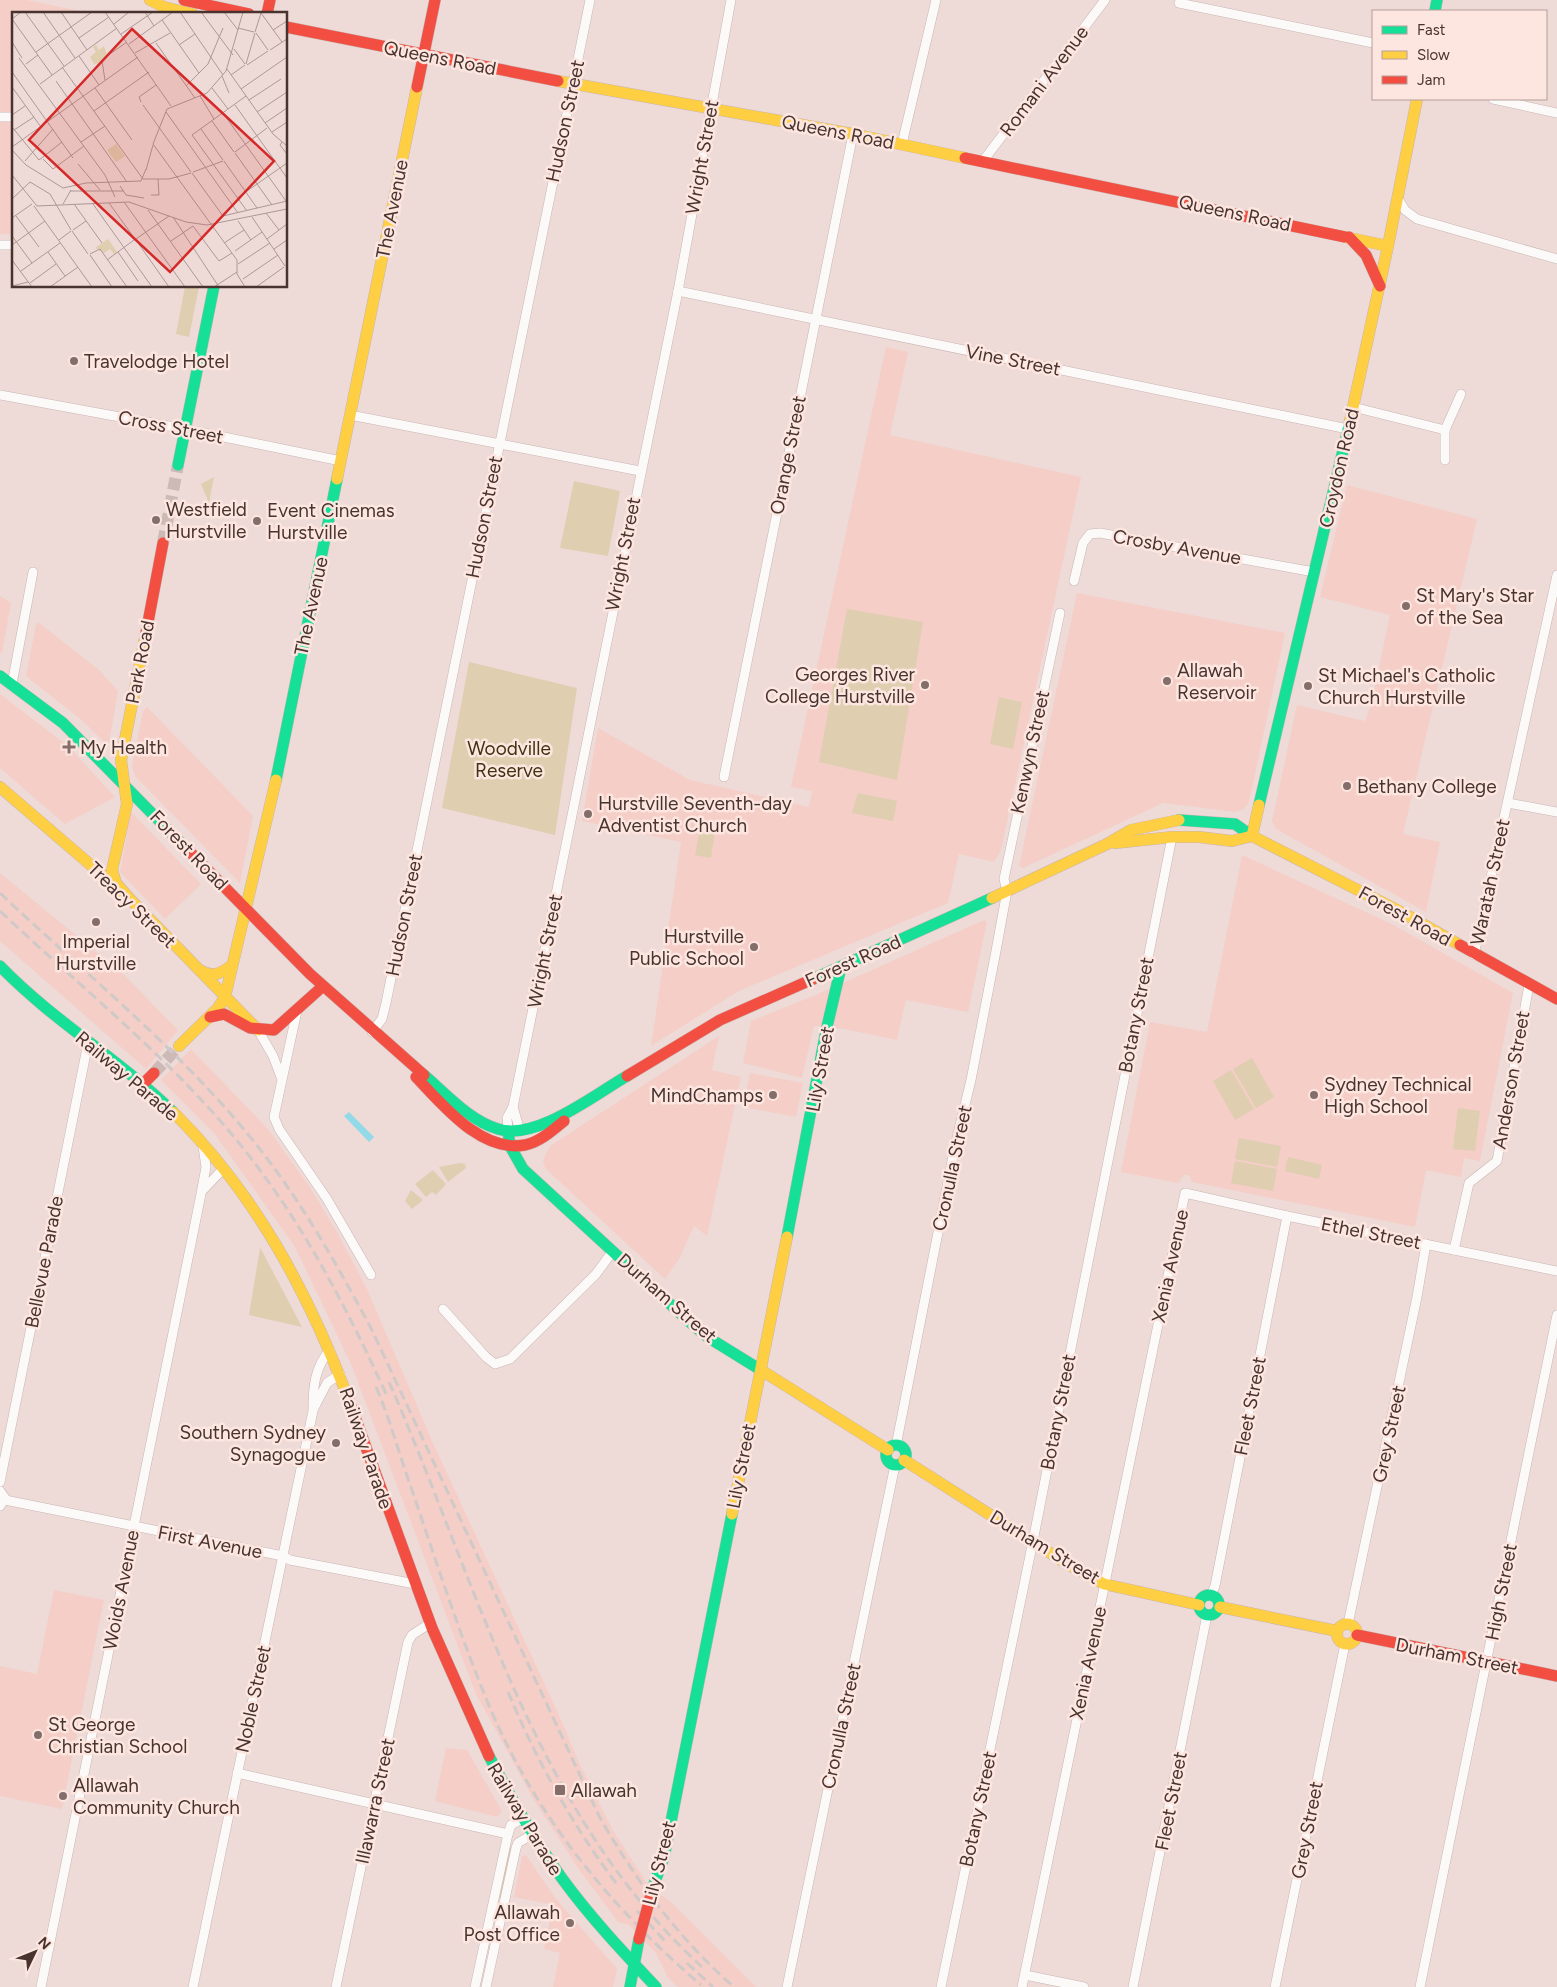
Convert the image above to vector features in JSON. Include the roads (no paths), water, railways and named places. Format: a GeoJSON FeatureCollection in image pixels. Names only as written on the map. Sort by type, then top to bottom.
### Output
{"type":"FeatureCollection","features":[{"type":"Feature","properties":{"kind":"main road"},"geometry":{"type":"LineString","coordinates":[[150,0],[164,8],[183,12]]}},
{"type":"Feature","properties":{"kind":"main road"},"geometry":{"type":"LineString","coordinates":[[184,0],[241,12]]}},
{"type":"Feature","properties":{"kind":"main road","name":"The Avenue"},"geometry":{"type":"LineString","coordinates":[[179,1046],[218,1008],[225,997],[231,966],[247,910],[268,817],[435,0]]}},
{"type":"Feature","properties":{"kind":"main road","name":"Queens Road"},"geometry":{"type":"LineString","coordinates":[[288,27],[853,134],[1388,246]]}},
{"type":"Feature","properties":{"kind":"main road","name":"Croydon Road"},"geometry":{"type":"LineString","coordinates":[[1252,836],[1380,287],[1417,100]]}},
{"type":"Feature","properties":{"kind":"main road"},"geometry":{"type":"LineString","coordinates":[[1349,237],[1369,260],[1380,287]]}},
{"type":"Feature","properties":{"kind":"main road"},"geometry":{"type":"LineString","coordinates":[[178,465],[214,288]]}},
{"type":"Feature","properties":{"kind":"main road","name":"Park Road"},"geometry":{"type":"LineString","coordinates":[[128,897],[116,883],[112,870],[127,804],[121,769],[122,751],[163,543]]}},
{"type":"Feature","properties":{"kind":"main road","name":"Forest Road"},"geometry":{"type":"LineString","coordinates":[[0,676],[79,736],[322,987],[372,1032],[465,1123],[487,1139],[510,1146],[524,1146],[548,1134],[606,1089]]}},
{"type":"Feature","properties":{"kind":"main road","name":"Treacy Street"},"geometry":{"type":"LineString","coordinates":[[0,787],[100,873],[111,887],[128,897],[258,1030]]}},
{"type":"Feature","properties":{"kind":"main road","name":"Forest Road"},"geometry":{"type":"LineString","coordinates":[[372,1032],[493,1128],[520,1131],[541,1127],[720,1020],[1007,891],[1107,844],[1131,830],[1175,820],[1202,820],[1235,824],[1252,836],[1346,882],[1557,999]]}},
{"type":"Feature","properties":{"kind":"main road","name":"Forest Road"},"geometry":{"type":"LineString","coordinates":[[1107,844],[1172,837],[1199,837],[1232,841],[1252,836]]}},
{"type":"Feature","properties":{"kind":"main road","name":"Railway Parade"},"geometry":{"type":"LineString","coordinates":[[0,966],[33,1000],[143,1084],[203,1145],[223,1169],[281,1252],[340,1374],[414,1584],[467,1715],[531,1835],[584,1910],[656,1987]]}},
{"type":"Feature","properties":{"kind":"main road"},"geometry":{"type":"LineString","coordinates":[[196,968],[207,975],[213,976],[231,966]]}},
{"type":"Feature","properties":{"kind":"main road","name":"Lily Street"},"geometry":{"type":"LineString","coordinates":[[630,1987],[638,1939],[664,1857],[811,1116],[826,1031],[841,967]]}},
{"type":"Feature","properties":{"kind":"main road"},"geometry":{"type":"LineString","coordinates":[[196,968],[212,996],[212,1005],[204,1020]]}},
{"type":"Feature","properties":{"kind":"main road"},"geometry":{"type":"LineString","coordinates":[[204,1020],[218,1013],[226,1013],[243,1025],[266,1032],[274,1030],[322,987]]}},
{"type":"Feature","properties":{"kind":"main road"},"geometry":{"type":"LineString","coordinates":[[300,1008],[321,1000],[340,1003]]}},
{"type":"Feature","properties":{"kind":"main road"},"geometry":{"type":"LineString","coordinates":[[143,1084],[154,1073]]}},
{"type":"Feature","properties":{"kind":"main road"},"geometry":{"type":"LineString","coordinates":[[508,1131],[510,1146]]}},
{"type":"Feature","properties":{"kind":"main road"},"geometry":{"type":"LineString","coordinates":[[520,1131],[534,1179]]}},
{"type":"Feature","properties":{"kind":"main road","name":"Durham Street"},"geometry":{"type":"LineString","coordinates":[[510,1146],[516,1160],[534,1179],[701,1332],[892,1448]]}},
{"type":"Feature","properties":{"kind":"main road"},"geometry":{"type":"LineString","coordinates":[[892,1448],[904,1451],[899,1462],[887,1459],[892,1448]]}},
{"type":"Feature","properties":{"kind":"main road","name":"Durham Street"},"geometry":{"type":"LineString","coordinates":[[899,1462],[1104,1584],[1199,1605]]}},
{"type":"Feature","properties":{"kind":"main road"},"geometry":{"type":"LineString","coordinates":[[1211,1595],[1217,1598],[1220,1607],[1214,1615],[1207,1615],[1202,1613],[1199,1605],[1204,1596],[1211,1595]]}},
{"type":"Feature","properties":{"kind":"main road"},"geometry":{"type":"LineString","coordinates":[[1220,1607],[1337,1631]]}},
{"type":"Feature","properties":{"kind":"main road"},"geometry":{"type":"LineString","coordinates":[[1348,1624],[1356,1629],[1357,1636],[1352,1643],[1345,1644],[1339,1641],[1337,1631],[1341,1625],[1348,1624]]}},
{"type":"Feature","properties":{"kind":"main road","name":"Durham Street"},"geometry":{"type":"LineString","coordinates":[[1357,1636],[1557,1676]]}},
{"type":"Feature","properties":{"kind":"street","name":"Hudson Street"},"geometry":{"type":"LineString","coordinates":[[372,1032],[382,1019],[386,1003],[590,0]]}},
{"type":"Feature","properties":{"kind":"street","name":"Wright Street"},"geometry":{"type":"LineString","coordinates":[[508,1131],[507,1118],[513,1107],[640,471],[678,291],[731,0]]}},
{"type":"Feature","properties":{"kind":"street"},"geometry":{"type":"LineString","coordinates":[[902,144],[936,0]]}},
{"type":"Feature","properties":{"kind":"street","name":"Romani Avenue"},"geometry":{"type":"LineString","coordinates":[[983,161],[1105,0]]}},
{"type":"Feature","properties":{"kind":"street"},"geometry":{"type":"LineString","coordinates":[[1180,3],[1372,43]]}},
{"type":"Feature","properties":{"kind":"street"},"geometry":{"type":"LineString","coordinates":[[1498,100],[1557,113]]}},
{"type":"Feature","properties":{"kind":"street","name":"Orange Street"},"geometry":{"type":"LineString","coordinates":[[724,777],[853,134]]}},
{"type":"Feature","properties":{"kind":"street"},"geometry":{"type":"LineString","coordinates":[[1397,197],[1405,210],[1417,219],[1557,259]]}},
{"type":"Feature","properties":{"kind":"street","name":"Vine Street"},"geometry":{"type":"LineString","coordinates":[[678,291],[1348,429]]}},
{"type":"Feature","properties":{"kind":"street"},"geometry":{"type":"LineString","coordinates":[[1445,460],[1445,430],[1461,394]]}},
{"type":"Feature","properties":{"kind":"street","name":"Cross Street"},"geometry":{"type":"LineString","coordinates":[[0,395],[185,429],[341,461]]}},
{"type":"Feature","properties":{"kind":"street"},"geometry":{"type":"LineString","coordinates":[[1353,407],[1445,430]]}},
{"type":"Feature","properties":{"kind":"street"},"geometry":{"type":"LineString","coordinates":[[350,415],[640,471]]}},
{"type":"Feature","properties":{"kind":"street","name":"Crosby Avenue"},"geometry":{"type":"LineString","coordinates":[[1074,581],[1085,537],[1095,532],[1144,539],[1314,572]]}},
{"type":"Feature","properties":{"kind":"street"},"geometry":{"type":"LineString","coordinates":[[12,684],[33,572]]}},
{"type":"Feature","properties":{"kind":"street","name":"Waratah Street"},"geometry":{"type":"LineString","coordinates":[[1474,954],[1557,575]]}},
{"type":"Feature","properties":{"kind":"street","name":"Kenwyn Street"},"geometry":{"type":"LineString","coordinates":[[1007,891],[1004,879],[1060,613]]}},
{"type":"Feature","properties":{"kind":"street"},"geometry":{"type":"LineString","coordinates":[[1508,803],[1557,812]]}},
{"type":"Feature","properties":{"kind":"street","name":"Botany Street"},"geometry":{"type":"LineString","coordinates":[[941,1987],[1033,1541],[1172,837]]}},
{"type":"Feature","properties":{"kind":"street","name":"Cronulla Street"},"geometry":{"type":"LineString","coordinates":[[892,1448],[1007,891]]}},
{"type":"Feature","properties":{"kind":"street","name":"Anderson Street"},"geometry":{"type":"LineString","coordinates":[[1454,1250],[1469,1183],[1496,1161],[1529,985]]}},
{"type":"Feature","properties":{"kind":"street"},"geometry":{"type":"LineString","coordinates":[[300,1008],[281,1077],[274,1111],[279,1129],[327,1199],[371,1275]]}},
{"type":"Feature","properties":{"kind":"street"},"geometry":{"type":"LineString","coordinates":[[258,1030],[281,1077]]}},
{"type":"Feature","properties":{"kind":"street","name":"Bellevue Parade"},"geometry":{"type":"LineString","coordinates":[[0,1482],[88,1043]]}},
{"type":"Feature","properties":{"kind":"street"},"geometry":{"type":"LineString","coordinates":[[268,1049],[280,1050],[290,1046]]}},
{"type":"Feature","properties":{"kind":"street","name":"Wright Street"},"geometry":{"type":"LineString","coordinates":[[513,1107],[520,1131]]}},
{"type":"Feature","properties":{"kind":"street","name":"Woids Avenue"},"geometry":{"type":"LineString","coordinates":[[42,1987],[201,1194],[206,1167],[203,1145]]}},
{"type":"Feature","properties":{"kind":"street","name":"Woids Avenue"},"geometry":{"type":"LineString","coordinates":[[201,1194],[212,1179],[223,1169]]}},
{"type":"Feature","properties":{"kind":"street","name":"Ethel Street"},"geometry":{"type":"LineString","coordinates":[[1185,1193],[1287,1216],[1557,1271]]}},
{"type":"Feature","properties":{"kind":"street","name":"Xenia Avenue"},"geometry":{"type":"LineString","coordinates":[[1022,1987],[1185,1193]]}},
{"type":"Feature","properties":{"kind":"street","name":"Fleet Street"},"geometry":{"type":"LineString","coordinates":[[1211,1595],[1215,1586],[1287,1216]]}},
{"type":"Feature","properties":{"kind":"street","name":"Grey Street"},"geometry":{"type":"LineString","coordinates":[[1348,1624],[1415,1307],[1426,1244]]}},
{"type":"Feature","properties":{"kind":"street"},"geometry":{"type":"LineString","coordinates":[[443,1309],[486,1357],[495,1364],[500,1363],[510,1359],[590,1281],[613,1251]]}},
{"type":"Feature","properties":{"kind":"street","name":"High Street"},"geometry":{"type":"LineString","coordinates":[[1420,1987],[1557,1315]]}},
{"type":"Feature","properties":{"kind":"street","name":"Noble Street"},"geometry":{"type":"LineString","coordinates":[[193,1987],[313,1411],[316,1376],[321,1361],[330,1350]]}},
{"type":"Feature","properties":{"kind":"street","name":"Noble Street"},"geometry":{"type":"LineString","coordinates":[[313,1411],[327,1383],[340,1374]]}},
{"type":"Feature","properties":{"kind":"street","name":"Cronulla Street"},"geometry":{"type":"LineString","coordinates":[[787,1987],[899,1462]]}},
{"type":"Feature","properties":{"kind":"street"},"geometry":{"type":"LineString","coordinates":[[0,1491],[4,1495],[2,1503]]}},
{"type":"Feature","properties":{"kind":"street","name":"First Avenue"},"geometry":{"type":"LineString","coordinates":[[2,1503],[283,1556],[290,1560],[414,1584]]}},
{"type":"Feature","properties":{"kind":"street","name":"Fleet Street"},"geometry":{"type":"LineString","coordinates":[[1133,1987],[1207,1615]]}},
{"type":"Feature","properties":{"kind":"street","name":"Illawarra Street"},"geometry":{"type":"LineString","coordinates":[[336,1987],[408,1642],[412,1635],[429,1624]]}},
{"type":"Feature","properties":{"kind":"street","name":"Grey Street"},"geometry":{"type":"LineString","coordinates":[[1275,1987],[1345,1644]]}},
{"type":"Feature","properties":{"kind":"street"},"geometry":{"type":"LineString","coordinates":[[237,1773],[508,1834],[512,1840],[518,1843]]}},
{"type":"Feature","properties":{"kind":"street"},"geometry":{"type":"LineString","coordinates":[[475,1987],[508,1834],[511,1825],[522,1819]]}},
{"type":"Feature","properties":{"kind":"street"},"geometry":{"type":"LineString","coordinates":[[486,1987],[518,1843],[531,1835]]}},
{"type":"Feature","properties":{"kind":"street"},"geometry":{"type":"LineString","coordinates":[[1024,1975],[1084,1987]]}},
{"type":"Feature","properties":{"kind":"water"},"geometry":{"type":"Polygon","coordinates":[[[349,1112],[374,1137],[369,1142],[344,1116],[349,1112]]]}},
{"type":"Feature","properties":{"kind":"tunnel"},"geometry":{"type":"LineString","coordinates":[[163,543],[178,465]]}},
{"type":"Feature","properties":{"kind":"tunnel"},"geometry":{"type":"LineString","coordinates":[[154,1073],[179,1046]]}},
{"type":"Feature","properties":{"kind":"railway"},"geometry":{"type":"LineString","coordinates":[[0,893],[140,1022],[208,1089],[269,1161],[297,1201],[335,1262],[370,1326],[600,1818],[629,1865],[660,1908],[695,1949],[734,1987]]}},
{"type":"Feature","properties":{"kind":"railway"},"geometry":{"type":"LineString","coordinates":[[0,911],[165,1062],[243,1148],[268,1181],[312,1250],[351,1321],[387,1396]]}},
{"type":"Feature","properties":{"kind":"railway"},"geometry":{"type":"LineString","coordinates":[[389,1382],[515,1692],[552,1767],[594,1839],[644,1906],[702,1967]]}},
{"type":"Feature","properties":{"kind":"railway"},"geometry":{"type":"LineString","coordinates":[[376,1387],[469,1654],[490,1708],[530,1787],[579,1859],[607,1893],[668,1956],[701,1985]]}},
{"type":"Feature","properties":{"kind":"railway"},"geometry":{"type":"LineString","coordinates":[[508,1692],[530,1742],[556,1791],[584,1838],[616,1883]]}},
{"type":"Feature","properties":{"kind":"railway"},"geometry":{"type":"LineString","coordinates":[[637,1911],[666,1942]]}},
{"type":"Feature","properties":{"kind":"railway"},"geometry":{"type":"LineString","coordinates":[[687,1963],[713,1987]]}},
{"type":"Feature","properties":{"kind":"place","name":"Travelodge Hotel"},"geometry":{"type":"Point","coordinates":[74,361]}},
{"type":"Feature","properties":{"kind":"place","name":"Westfield Hurstville"},"geometry":{"type":"Point","coordinates":[156,520]}},
{"type":"Feature","properties":{"kind":"place","name":"Event Cinemas Hurstville"},"geometry":{"type":"Point","coordinates":[257,521]}},
{"type":"Feature","properties":{"kind":"place","name":"St Mary's Star of the Sea"},"geometry":{"type":"Point","coordinates":[1406,606]}},
{"type":"Feature","properties":{"kind":"place","name":"Allawah Reservoir"},"geometry":{"type":"Point","coordinates":[1167,681]}},
{"type":"Feature","properties":{"kind":"place","name":"Georges River College Hurstville"},"geometry":{"type":"Point","coordinates":[925,685]}},
{"type":"Feature","properties":{"kind":"place","name":"St Michael's Catholic Church Hurstville"},"geometry":{"type":"Point","coordinates":[1308,686]}},
{"type":"Feature","properties":{"kind":"place","name":"My Health"},"geometry":{"type":"Point","coordinates":[69,747]}},
{"type":"Feature","properties":{"kind":"place","name":"Bethany College"},"geometry":{"type":"Point","coordinates":[1347,786]}},
{"type":"Feature","properties":{"kind":"place","name":"Hurstville Seventh-day Adventist Church"},"geometry":{"type":"Point","coordinates":[588,814]}},
{"type":"Feature","properties":{"kind":"place","name":"Imperial Hurstville"},"geometry":{"type":"Point","coordinates":[96,922]}},
{"type":"Feature","properties":{"kind":"place","name":"Hurstville Public School"},"geometry":{"type":"Point","coordinates":[754,947]}},
{"type":"Feature","properties":{"kind":"place","name":"MindChamps"},"geometry":{"type":"Point","coordinates":[773,1095]}},
{"type":"Feature","properties":{"kind":"place","name":"Sydney Technical High School"},"geometry":{"type":"Point","coordinates":[1314,1095]}},
{"type":"Feature","properties":{"kind":"place","name":"Southern Sydney Synagogue"},"geometry":{"type":"Point","coordinates":[336,1443]}},
{"type":"Feature","properties":{"kind":"place","name":"St George Christian School"},"geometry":{"type":"Point","coordinates":[38,1735]}},
{"type":"Feature","properties":{"kind":"place","name":"Allawah"},"geometry":{"type":"Point","coordinates":[560,1790]}},
{"type":"Feature","properties":{"kind":"place","name":"Allawah Community Church"},"geometry":{"type":"Point","coordinates":[63,1796]}},
{"type":"Feature","properties":{"kind":"place","name":"Allawah Post Office"},"geometry":{"type":"Point","coordinates":[570,1923]}},
{"type":"Feature","properties":{"kind":"park label","name":"Woodville Reserve"},"geometry":{"type":"Point","coordinates":[509,759]}}]}
